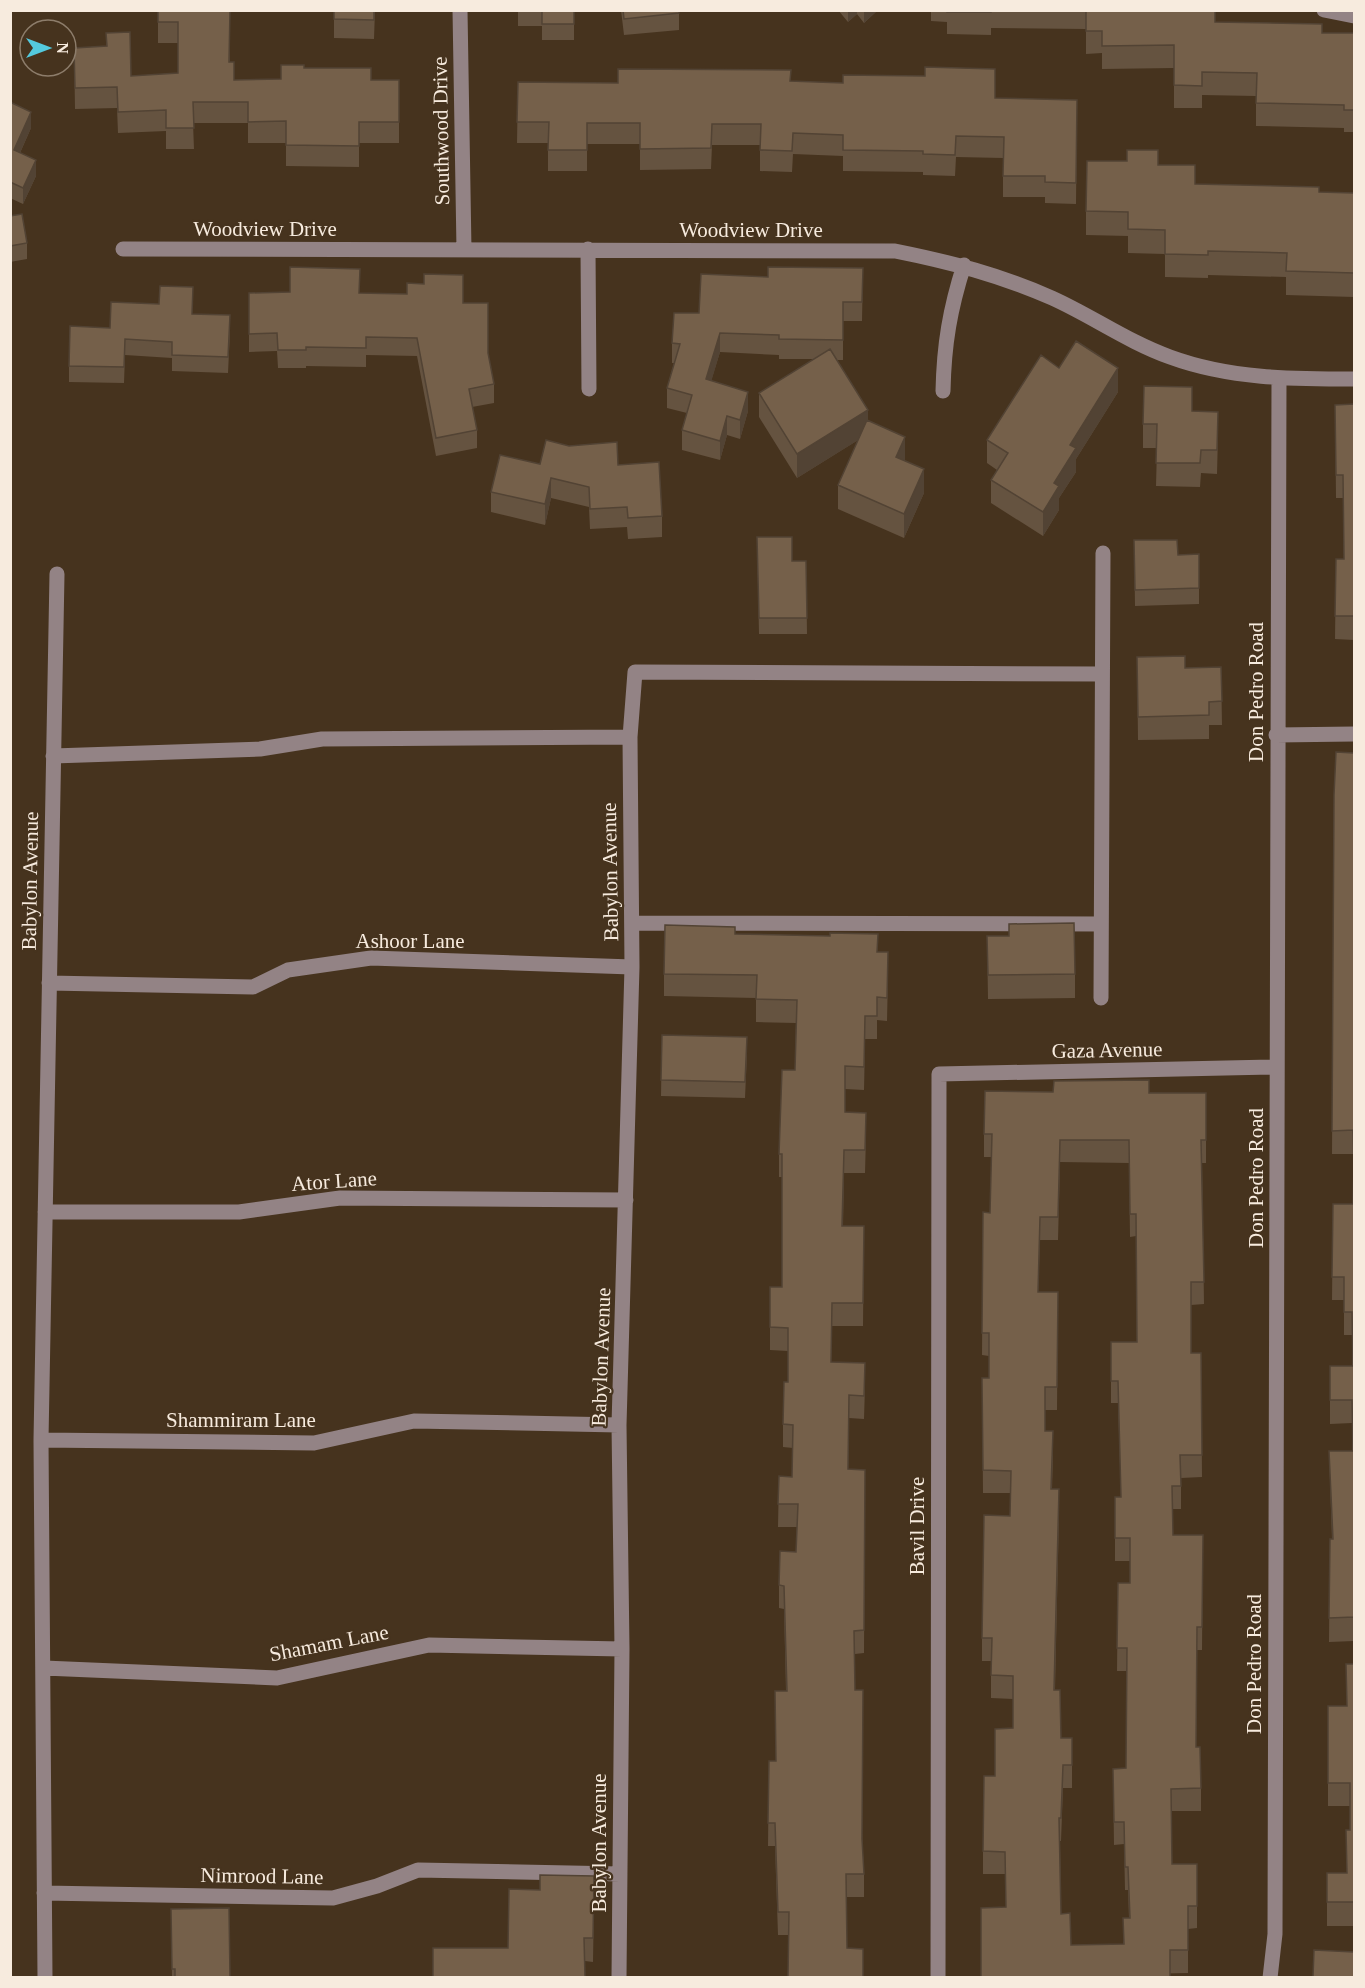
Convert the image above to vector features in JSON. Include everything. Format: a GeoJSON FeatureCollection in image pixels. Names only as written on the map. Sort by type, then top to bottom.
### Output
{"type":"FeatureCollection","features":[{"type":"Feature","properties":{"kind":"street","name":"Southwood Drive"},"geometry":{"type":"LineString","coordinates":[[460,10],[464,250]]}},
{"type":"Feature","properties":{"kind":"street"},"geometry":{"type":"LineString","coordinates":[[1324,10],[1354,16]]}},
{"type":"Feature","properties":{"kind":"street","name":"Woodview Drive"},"geometry":{"type":"LineString","coordinates":[[123,249],[895,251],[964,265],[1054,298],[1121,336],[1171,358],[1230,374],[1279,379],[1354,380]]}},
{"type":"Feature","properties":{"kind":"street"},"geometry":{"type":"LineString","coordinates":[[588,249],[589,389]]}},
{"type":"Feature","properties":{"kind":"street"},"geometry":{"type":"LineString","coordinates":[[943,391],[944,345],[951,306],[964,265]]}},
{"type":"Feature","properties":{"kind":"street","name":"Don Pedro Road"},"geometry":{"type":"LineString","coordinates":[[1270,1977],[1275,1934],[1276,735],[1279,379]]}},
{"type":"Feature","properties":{"kind":"street"},"geometry":{"type":"LineString","coordinates":[[1101,998],[1103,553]]}},
{"type":"Feature","properties":{"kind":"street","name":"Babylon Avenue"},"geometry":{"type":"LineString","coordinates":[[45,1977],[41,1440],[57,574]]}},
{"type":"Feature","properties":{"kind":"street","name":"Babylon Avenue"},"geometry":{"type":"LineString","coordinates":[[619,1977],[622,1648],[619,1425],[632,967],[630,737],[635,672],[1101,674]]}},
{"type":"Feature","properties":{"kind":"street"},"geometry":{"type":"LineString","coordinates":[[1276,735],[1354,735]]}},
{"type":"Feature","properties":{"kind":"street"},"geometry":{"type":"LineString","coordinates":[[53,756],[260,749],[322,739],[630,737]]}},
{"type":"Feature","properties":{"kind":"street"},"geometry":{"type":"LineString","coordinates":[[632,923],[1101,924]]}},
{"type":"Feature","properties":{"kind":"street","name":"Ashoor Lane"},"geometry":{"type":"LineString","coordinates":[[49,983],[253,987],[288,970],[371,958],[632,967]]}},
{"type":"Feature","properties":{"kind":"street","name":"Gaza Avenue"},"geometry":{"type":"LineString","coordinates":[[939,1074],[1277,1067]]}},
{"type":"Feature","properties":{"kind":"street","name":"Bavil Drive"},"geometry":{"type":"LineString","coordinates":[[938,1977],[939,1074]]}},
{"type":"Feature","properties":{"kind":"street","name":"Ator Lane"},"geometry":{"type":"LineString","coordinates":[[45,1212],[239,1212],[340,1198],[626,1200]]}},
{"type":"Feature","properties":{"kind":"street","name":"Shammiram Lane"},"geometry":{"type":"LineString","coordinates":[[41,1440],[314,1443],[414,1421],[619,1425]]}},
{"type":"Feature","properties":{"kind":"street","name":"Shamam Lane"},"geometry":{"type":"LineString","coordinates":[[44,1668],[277,1678],[429,1645],[622,1648]]}},
{"type":"Feature","properties":{"kind":"street","name":"Nimrood Lane"},"geometry":{"type":"LineString","coordinates":[[44,1893],[333,1898],[377,1886],[418,1870],[620,1874]]}},
{"type":"Feature","properties":{"kind":"building"},"geometry":{"type":"Polygon","coordinates":[[[158,10],[230,10],[229,62],[234,62],[234,80],[281,79],[281,65],[304,65],[304,68],[371,68],[371,80],[399,80],[399,122],[359,122],[359,146],[286,145],[286,121],[248,122],[248,102],[193,102],[194,128],[166,128],[166,110],[118,112],[117,87],[75,88],[75,78],[78,78],[78,48],[107,46],[106,33],[130,32],[131,76],[178,73],[178,22],[158,22],[158,10]]]}},
{"type":"Feature","properties":{"kind":"building"},"geometry":{"type":"Polygon","coordinates":[[[334,10],[374,10],[374,20],[334,19],[334,10]]]}},
{"type":"Feature","properties":{"kind":"building"},"geometry":{"type":"Polygon","coordinates":[[[542,10],[574,10],[574,24],[542,24],[542,10]]]}},
{"type":"Feature","properties":{"kind":"building"},"geometry":{"type":"Polygon","coordinates":[[[623,10],[679,10],[679,13],[624,19],[623,10]]]}},
{"type":"Feature","properties":{"kind":"building"},"geometry":{"type":"Polygon","coordinates":[[[947,10],[991,10],[991,12],[947,12],[947,10]]]}},
{"type":"Feature","properties":{"kind":"building"},"geometry":{"type":"Polygon","coordinates":[[[1086,10],[1215,10],[1215,22],[1322,24],[1322,33],[1354,33],[1354,110],[1344,110],[1344,105],[1256,103],[1257,73],[1202,72],[1202,86],[1174,85],[1174,45],[1102,46],[1102,31],[1086,31],[1086,10]]]}},
{"type":"Feature","properties":{"kind":"building"},"geometry":{"type":"Polygon","coordinates":[[[925,67],[995,69],[995,98],[1077,100],[1076,183],[1045,182],[1045,176],[1003,176],[1004,137],[956,136],[955,155],[923,154],[923,151],[843,150],[843,135],[793,133],[792,151],[760,150],[761,124],[712,124],[711,148],[640,149],[640,123],[587,123],[587,150],[548,150],[549,122],[517,122],[518,82],[618,83],[618,69],[791,70],[790,81],[843,83],[843,75],[925,76],[925,67]]]}},
{"type":"Feature","properties":{"kind":"building"},"geometry":{"type":"Polygon","coordinates":[[[10,102],[31,112],[14,150],[36,160],[23,188],[10,182],[10,102]]]}},
{"type":"Feature","properties":{"kind":"building"},"geometry":{"type":"Polygon","coordinates":[[[1127,150],[1158,150],[1158,165],[1195,165],[1195,184],[1319,187],[1319,192],[1354,193],[1354,273],[1286,271],[1287,253],[1208,251],[1208,255],[1165,254],[1165,230],[1128,229],[1128,212],[1086,211],[1087,161],[1127,161],[1127,150]]]}},
{"type":"Feature","properties":{"kind":"building"},"geometry":{"type":"Polygon","coordinates":[[[22,214],[27,243],[10,246],[10,216],[22,214]]]}},
{"type":"Feature","properties":{"kind":"building"},"geometry":{"type":"Polygon","coordinates":[[[290,267],[360,269],[359,293],[407,294],[407,283],[424,284],[424,274],[463,275],[463,303],[488,303],[488,353],[494,384],[469,389],[477,430],[436,438],[417,338],[366,337],[366,348],[306,347],[306,350],[278,350],[277,333],[249,334],[249,293],[290,292],[290,267]]]}},
{"type":"Feature","properties":{"kind":"building"},"geometry":{"type":"Polygon","coordinates":[[[768,267],[863,268],[862,302],[843,302],[843,340],[779,339],[779,335],[720,333],[706,379],[748,392],[740,420],[727,416],[720,441],[682,430],[692,395],[667,388],[680,344],[672,343],[674,313],[699,313],[701,274],[768,277],[768,267]]]}},
{"type":"Feature","properties":{"kind":"building"},"geometry":{"type":"Polygon","coordinates":[[[160,286],[193,287],[192,314],[230,315],[228,357],[172,355],[172,342],[125,339],[124,367],[69,366],[70,326],[110,328],[111,302],[159,304],[160,286]]]}},
{"type":"Feature","properties":{"kind":"building"},"geometry":{"type":"Polygon","coordinates":[[[1076,341],[1118,368],[1070,445],[1076,448],[1054,483],[1059,486],[1043,512],[991,480],[1008,453],[987,440],[1041,355],[1059,368],[1076,341]]]}},
{"type":"Feature","properties":{"kind":"building"},"geometry":{"type":"Polygon","coordinates":[[[830,349],[868,410],[797,454],[759,393],[830,349]]]}},
{"type":"Feature","properties":{"kind":"building"},"geometry":{"type":"Polygon","coordinates":[[[1144,386],[1192,387],[1192,411],[1218,412],[1217,450],[1201,450],[1200,463],[1156,463],[1157,424],[1143,424],[1144,386]]]}},
{"type":"Feature","properties":{"kind":"building"},"geometry":{"type":"Polygon","coordinates":[[[1354,404],[1354,616],[1335,616],[1336,559],[1344,559],[1343,475],[1336,475],[1335,405],[1354,404]]]}},
{"type":"Feature","properties":{"kind":"building"},"geometry":{"type":"Polygon","coordinates":[[[867,420],[905,437],[896,457],[924,469],[904,514],[838,485],[867,420]]]}},
{"type":"Feature","properties":{"kind":"building"},"geometry":{"type":"Polygon","coordinates":[[[546,440],[569,446],[617,442],[618,465],[659,462],[662,516],[628,518],[627,507],[590,509],[589,487],[551,478],[545,504],[491,492],[500,455],[540,464],[546,440]]]}},
{"type":"Feature","properties":{"kind":"building"},"geometry":{"type":"Polygon","coordinates":[[[757,537],[792,537],[792,561],[806,561],[807,618],[759,618],[757,537]]]}},
{"type":"Feature","properties":{"kind":"building"},"geometry":{"type":"Polygon","coordinates":[[[1134,540],[1177,540],[1178,555],[1199,554],[1199,588],[1135,590],[1134,540]]]}},
{"type":"Feature","properties":{"kind":"building"},"geometry":{"type":"Polygon","coordinates":[[[1185,656],[1185,668],[1221,667],[1222,701],[1209,702],[1209,715],[1138,717],[1137,657],[1185,656]]]}},
{"type":"Feature","properties":{"kind":"building"},"geometry":{"type":"Polygon","coordinates":[[[1336,752],[1354,753],[1354,1165],[1353,1130],[1332,1131],[1336,752]]]}},
{"type":"Feature","properties":{"kind":"building"},"geometry":{"type":"Polygon","coordinates":[[[1074,923],[1075,974],[988,975],[987,936],[1009,936],[1009,924],[1074,923]]]}},
{"type":"Feature","properties":{"kind":"building"},"geometry":{"type":"Polygon","coordinates":[[[665,925],[735,927],[735,934],[830,936],[830,933],[878,934],[877,952],[888,952],[887,998],[877,997],[877,1016],[865,1016],[864,1067],[845,1066],[845,1112],[866,1113],[865,1150],[844,1150],[842,1226],[864,1226],[863,1303],[832,1303],[831,1362],[865,1363],[864,1396],[849,1395],[848,1469],[865,1470],[864,1630],[854,1631],[855,1690],[863,1690],[862,1839],[864,1874],[846,1874],[847,1948],[863,1949],[863,1977],[788,1977],[789,1912],[778,1912],[775,1823],[768,1823],[769,1761],[776,1761],[775,1691],[787,1691],[784,1586],[779,1585],[780,1551],[796,1552],[798,1504],[778,1504],[779,1476],[792,1477],[793,1425],[783,1424],[784,1382],[788,1382],[788,1328],[770,1327],[770,1287],[782,1287],[782,1154],[779,1154],[782,1070],[795,1070],[797,1000],[756,999],[757,975],[664,974],[665,925]]]}},
{"type":"Feature","properties":{"kind":"building"},"geometry":{"type":"Polygon","coordinates":[[[662,1035],[747,1037],[745,1082],[661,1080],[662,1035]]]}},
{"type":"Feature","properties":{"kind":"building"},"geometry":{"type":"Polygon","coordinates":[[[1149,1080],[1149,1093],[1206,1093],[1206,1140],[1201,1140],[1204,1282],[1191,1282],[1191,1353],[1201,1353],[1202,1455],[1180,1455],[1181,1486],[1172,1486],[1173,1535],[1203,1535],[1202,1627],[1197,1627],[1196,1747],[1200,1747],[1201,1788],[1171,1789],[1172,1864],[1197,1864],[1197,1906],[1188,1906],[1188,1950],[1170,1950],[1170,1977],[981,1977],[981,1908],[1006,1907],[1005,1852],[983,1851],[984,1776],[995,1776],[995,1729],[1013,1728],[1013,1676],[991,1675],[992,1638],[982,1638],[984,1515],[1010,1516],[1011,1471],[983,1470],[982,1378],[989,1378],[989,1333],[982,1333],[983,1212],[990,1213],[992,1134],[984,1134],[985,1091],[1053,1092],[1054,1081],[1149,1080]],[[1060,1140],[1058,1217],[1040,1217],[1038,1292],[1058,1292],[1057,1387],[1045,1387],[1045,1431],[1053,1431],[1051,1489],[1059,1489],[1054,1690],[1060,1690],[1061,1738],[1072,1738],[1072,1765],[1063,1765],[1061,1818],[1059,1818],[1061,1914],[1070,1913],[1071,1945],[1124,1944],[1123,1918],[1130,1918],[1128,1867],[1125,1867],[1124,1822],[1114,1822],[1113,1769],[1126,1768],[1127,1648],[1117,1648],[1118,1583],[1130,1583],[1130,1538],[1115,1538],[1115,1497],[1121,1497],[1118,1381],[1111,1381],[1111,1342],[1137,1342],[1136,1214],[1130,1214],[1129,1140],[1060,1140]]]}},
{"type":"Feature","properties":{"kind":"building"},"geometry":{"type":"Polygon","coordinates":[[[1354,1165],[1354,1617],[1329,1618],[1330,1539],[1333,1539],[1329,1451],[1353,1451],[1352,1400],[1330,1400],[1330,1366],[1353,1366],[1352,1312],[1344,1312],[1344,1277],[1332,1277],[1333,1204],[1353,1204],[1354,1165]]]}},
{"type":"Feature","properties":{"kind":"building"},"geometry":{"type":"Polygon","coordinates":[[[1346,1664],[1354,1664],[1354,1902],[1327,1902],[1327,1873],[1347,1873],[1346,1830],[1350,1830],[1350,1783],[1328,1783],[1328,1706],[1347,1706],[1346,1664]]]}},
{"type":"Feature","properties":{"kind":"building"},"geometry":{"type":"Polygon","coordinates":[[[540,1875],[594,1876],[593,1938],[584,1938],[585,1977],[433,1977],[433,1948],[508,1948],[509,1889],[540,1890],[540,1875]]]}},
{"type":"Feature","properties":{"kind":"building"},"geometry":{"type":"Polygon","coordinates":[[[229,1908],[230,1977],[175,1977],[175,1969],[172,1969],[171,1909],[229,1908]]]}},
{"type":"Feature","properties":{"kind":"building"},"geometry":{"type":"Polygon","coordinates":[[[1314,1950],[1354,1952],[1354,1977],[1313,1977],[1314,1950]]]}}]}
